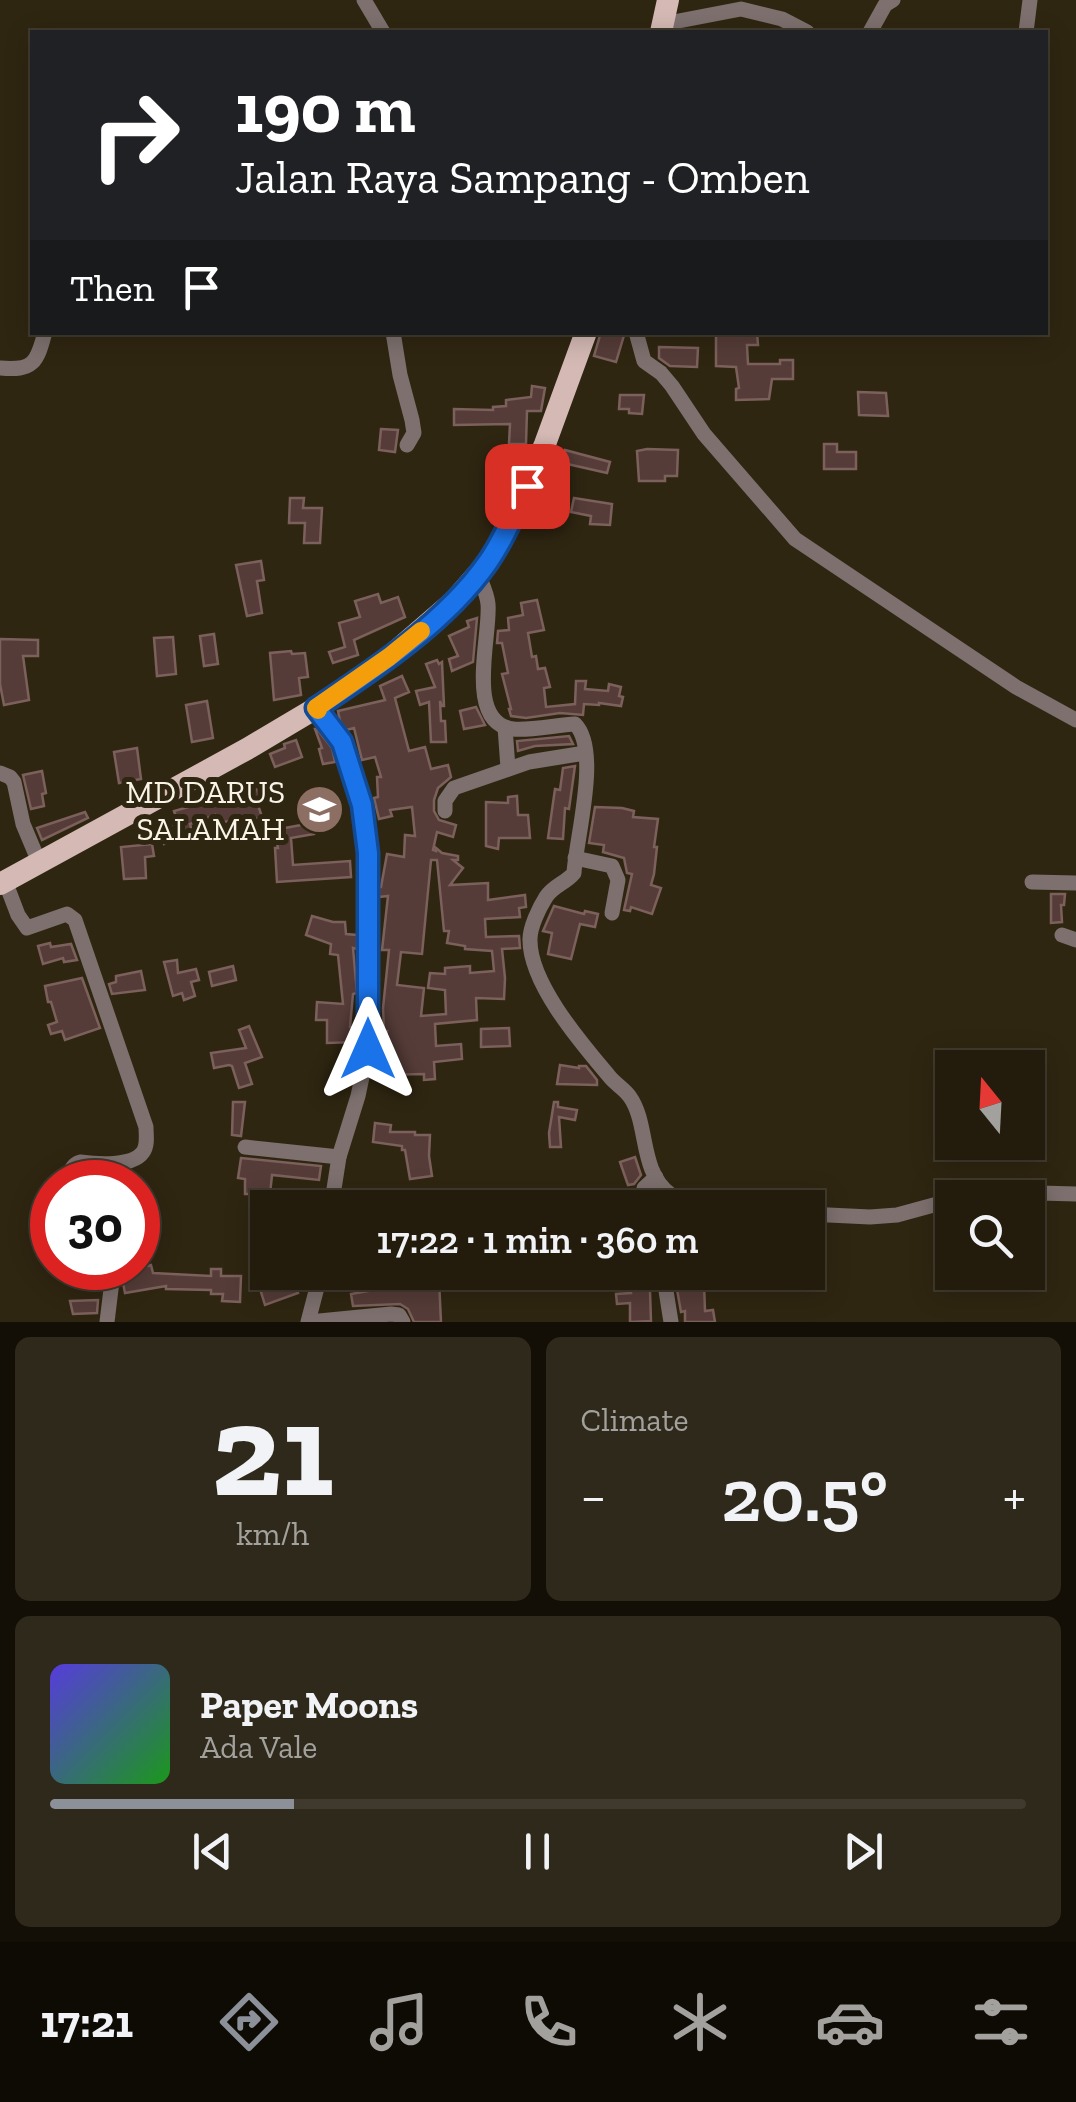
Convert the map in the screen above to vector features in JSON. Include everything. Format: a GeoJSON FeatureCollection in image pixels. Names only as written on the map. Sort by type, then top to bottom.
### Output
{"type":"FeatureCollection","features":[{"type":"Feature","properties":{"kind":"main road"},"geometry":{"type":"LineString","coordinates":[[662,28],[668,0]]}},
{"type":"Feature","properties":{"kind":"main road"},"geometry":{"type":"LineString","coordinates":[[2,883],[316,708],[414,637],[454,601],[495,551],[513,518],[585,335]]}},
{"type":"Feature","properties":{"kind":"street"},"geometry":{"type":"LineString","coordinates":[[364,0],[382,30]]}},
{"type":"Feature","properties":{"kind":"street"},"geometry":{"type":"LineString","coordinates":[[871,30],[893,0]]}},
{"type":"Feature","properties":{"kind":"street"},"geometry":{"type":"LineString","coordinates":[[1026,30],[1030,0]]}},
{"type":"Feature","properties":{"kind":"street"},"geometry":{"type":"LineString","coordinates":[[662,28],[742,9],[804,30]]}},
{"type":"Feature","properties":{"kind":"street"},"geometry":{"type":"LineString","coordinates":[[0,368],[18,370],[31,365],[45,335]]}},
{"type":"Feature","properties":{"kind":"street"},"geometry":{"type":"LineString","coordinates":[[393,335],[414,433],[407,445]]}},
{"type":"Feature","properties":{"kind":"street"},"geometry":{"type":"LineString","coordinates":[[637,335],[644,362],[661,373],[704,434],[795,538],[1016,687],[1076,720]]}},
{"type":"Feature","properties":{"kind":"street"},"geometry":{"type":"LineString","coordinates":[[478,574],[488,605],[483,682],[489,714],[498,725],[514,730],[574,724],[583,734],[585,796],[574,873],[554,886],[544,899],[530,937],[532,954],[550,1000],[612,1080],[632,1099],[645,1148],[665,1190]]}},
{"type":"Feature","properties":{"kind":"street"},"geometry":{"type":"LineString","coordinates":[[316,708],[342,742],[362,805],[368,853],[368,1049],[334,1190]]}},
{"type":"Feature","properties":{"kind":"street"},"geometry":{"type":"LineString","coordinates":[[505,727],[508,768]]}},
{"type":"Feature","properties":{"kind":"street"},"geometry":{"type":"LineString","coordinates":[[446,810],[445,801],[454,788],[529,762],[585,753]]}},
{"type":"Feature","properties":{"kind":"street"},"geometry":{"type":"LineString","coordinates":[[0,773],[14,782],[22,824],[38,862]]}},
{"type":"Feature","properties":{"kind":"street"},"geometry":{"type":"LineString","coordinates":[[575,858],[612,866],[618,880],[612,913]]}},
{"type":"Feature","properties":{"kind":"street"},"geometry":{"type":"LineString","coordinates":[[1032,882],[1076,882]]}},
{"type":"Feature","properties":{"kind":"street"},"geometry":{"type":"LineString","coordinates":[[2,883],[28,928],[58,916],[75,920],[146,1128],[146,1148],[134,1160]]}},
{"type":"Feature","properties":{"kind":"street"},"geometry":{"type":"LineString","coordinates":[[245,1147],[339,1158]]}},
{"type":"Feature","properties":{"kind":"street"},"geometry":{"type":"LineString","coordinates":[[644,1190],[656,1177]]}},
{"type":"Feature","properties":{"kind":"street"},"geometry":{"type":"LineString","coordinates":[[1045,1193],[1076,1194]]}},
{"type":"Feature","properties":{"kind":"street"},"geometry":{"type":"LineString","coordinates":[[825,1215],[897,1215],[935,1205]]}},
{"type":"Feature","properties":{"kind":"street"},"geometry":{"type":"LineString","coordinates":[[107,1322],[111,1290]]}},
{"type":"Feature","properties":{"kind":"street"},"geometry":{"type":"LineString","coordinates":[[316,1290],[308,1322],[391,1314],[400,1315],[403,1322]]}},
{"type":"Feature","properties":{"kind":"street"},"geometry":{"type":"LineString","coordinates":[[666,1290],[671,1322]]}},
{"type":"Feature","properties":{"kind":"building"},"geometry":{"type":"Polygon","coordinates":[[[600,335],[624,335],[616,362],[594,356],[600,335]]]}},
{"type":"Feature","properties":{"kind":"building"},"geometry":{"type":"Polygon","coordinates":[[[716,335],[757,335],[758,345],[747,345],[748,364],[793,360],[793,379],[772,379],[769,399],[736,400],[736,367],[716,366],[716,335]]]}},
{"type":"Feature","properties":{"kind":"building"},"geometry":{"type":"Polygon","coordinates":[[[659,347],[698,348],[697,367],[670,366],[659,358],[659,347]]]}},
{"type":"Feature","properties":{"kind":"building"},"geometry":{"type":"Polygon","coordinates":[[[532,386],[545,388],[541,411],[527,411],[526,444],[509,444],[510,424],[454,425],[454,409],[493,410],[506,406],[506,400],[531,397],[532,386]]]}},
{"type":"Feature","properties":{"kind":"building"},"geometry":{"type":"Polygon","coordinates":[[[858,392],[886,393],[888,416],[859,415],[858,392]]]}},
{"type":"Feature","properties":{"kind":"building"},"geometry":{"type":"Polygon","coordinates":[[[620,395],[644,395],[642,414],[619,409],[620,395]]]}},
{"type":"Feature","properties":{"kind":"building"},"geometry":{"type":"Polygon","coordinates":[[[381,429],[398,430],[395,452],[379,450],[381,429]]]}},
{"type":"Feature","properties":{"kind":"building"},"geometry":{"type":"Polygon","coordinates":[[[824,444],[837,444],[837,452],[856,452],[856,469],[824,469],[824,444]]]}},
{"type":"Feature","properties":{"kind":"building"},"geometry":{"type":"Polygon","coordinates":[[[565,450],[610,462],[607,473],[563,463],[565,450]]]}},
{"type":"Feature","properties":{"kind":"building"},"geometry":{"type":"Polygon","coordinates":[[[678,450],[677,476],[665,476],[665,481],[639,481],[637,451],[678,450]]]}},
{"type":"Feature","properties":{"kind":"building"},"geometry":{"type":"Polygon","coordinates":[[[290,498],[304,498],[303,508],[322,508],[320,543],[304,543],[305,523],[289,523],[290,498]]]}},
{"type":"Feature","properties":{"kind":"building"},"geometry":{"type":"Polygon","coordinates":[[[574,498],[612,504],[610,525],[590,524],[591,516],[571,512],[574,498]]]}},
{"type":"Feature","properties":{"kind":"building"},"geometry":{"type":"Polygon","coordinates":[[[261,561],[264,580],[257,581],[262,613],[247,616],[236,565],[261,561]]]}},
{"type":"Feature","properties":{"kind":"building"},"geometry":{"type":"Polygon","coordinates":[[[378,594],[381,603],[398,597],[405,617],[354,640],[358,655],[333,663],[329,652],[345,647],[339,623],[360,617],[355,601],[378,594]]]}},
{"type":"Feature","properties":{"kind":"building"},"geometry":{"type":"Polygon","coordinates":[[[537,600],[544,630],[528,633],[532,657],[536,656],[538,669],[545,668],[550,687],[544,688],[546,707],[575,704],[576,681],[586,681],[585,689],[608,691],[609,684],[621,687],[621,706],[584,704],[583,715],[511,716],[502,674],[508,673],[502,643],[497,643],[498,631],[509,630],[508,618],[523,615],[521,603],[537,600]]]}},
{"type":"Feature","properties":{"kind":"building"},"geometry":{"type":"Polygon","coordinates":[[[477,618],[473,662],[452,671],[449,659],[458,656],[449,636],[469,627],[467,621],[477,618]]]}},
{"type":"Feature","properties":{"kind":"building"},"geometry":{"type":"Polygon","coordinates":[[[214,634],[218,664],[204,666],[200,636],[214,634]]]}},
{"type":"Feature","properties":{"kind":"building"},"geometry":{"type":"Polygon","coordinates":[[[173,637],[176,674],[157,676],[154,638],[173,637]]]}},
{"type":"Feature","properties":{"kind":"building"},"geometry":{"type":"Polygon","coordinates":[[[0,639],[38,640],[38,656],[23,656],[29,700],[4,705],[0,639]]]}},
{"type":"Feature","properties":{"kind":"building"},"geometry":{"type":"Polygon","coordinates":[[[270,653],[305,653],[308,677],[299,678],[301,695],[274,700],[270,653]]]}},
{"type":"Feature","properties":{"kind":"building"},"geometry":{"type":"Polygon","coordinates":[[[442,662],[441,721],[445,721],[446,742],[431,742],[429,702],[420,705],[416,691],[435,687],[426,664],[442,662]]]}},
{"type":"Feature","properties":{"kind":"building"},"geometry":{"type":"Polygon","coordinates":[[[402,676],[409,692],[395,698],[409,751],[425,747],[431,769],[448,765],[451,777],[438,788],[434,811],[439,820],[456,825],[453,837],[437,832],[433,850],[458,856],[458,860],[453,860],[463,868],[450,885],[488,883],[488,900],[525,895],[526,907],[519,908],[520,917],[485,919],[486,937],[519,936],[520,948],[502,949],[504,999],[476,998],[477,1020],[435,1024],[436,1046],[461,1044],[462,1059],[434,1062],[435,1079],[424,1080],[424,1074],[380,1075],[387,1031],[383,1008],[389,950],[382,950],[388,896],[379,897],[379,887],[387,854],[404,857],[405,835],[415,836],[412,807],[390,810],[392,816],[379,819],[374,798],[378,797],[377,777],[381,777],[375,757],[362,760],[354,728],[346,730],[338,711],[385,700],[380,686],[402,676]],[[431,860],[422,954],[401,952],[397,985],[424,988],[421,1016],[446,1014],[445,990],[428,988],[430,973],[445,974],[445,968],[470,966],[470,973],[494,971],[492,951],[447,943],[449,931],[444,931],[437,860],[431,860]]]}},
{"type":"Feature","properties":{"kind":"building"},"geometry":{"type":"Polygon","coordinates":[[[207,701],[213,738],[192,742],[186,705],[207,701]]]}},
{"type":"Feature","properties":{"kind":"building"},"geometry":{"type":"Polygon","coordinates":[[[476,707],[485,725],[464,729],[460,711],[476,707]]]}},
{"type":"Feature","properties":{"kind":"building"},"geometry":{"type":"Polygon","coordinates":[[[315,729],[332,748],[335,762],[323,764],[315,729]]]}},
{"type":"Feature","properties":{"kind":"building"},"geometry":{"type":"Polygon","coordinates":[[[569,736],[573,744],[518,751],[517,741],[569,736]]]}},
{"type":"Feature","properties":{"kind":"building"},"geometry":{"type":"Polygon","coordinates":[[[296,740],[302,757],[275,767],[270,754],[296,740]]]}},
{"type":"Feature","properties":{"kind":"building"},"geometry":{"type":"Polygon","coordinates":[[[137,748],[141,779],[119,783],[114,752],[137,748]]]}},
{"type":"Feature","properties":{"kind":"building"},"geometry":{"type":"Polygon","coordinates":[[[575,766],[569,809],[565,808],[563,839],[548,838],[555,789],[560,790],[563,768],[575,766]]]}},
{"type":"Feature","properties":{"kind":"building"},"geometry":{"type":"Polygon","coordinates":[[[42,771],[44,806],[31,809],[23,775],[42,771]]]}},
{"type":"Feature","properties":{"kind":"building"},"geometry":{"type":"Polygon","coordinates":[[[255,780],[262,817],[217,824],[215,815],[190,824],[194,838],[164,844],[160,827],[178,823],[174,811],[199,804],[197,799],[222,790],[227,804],[246,800],[241,783],[255,780]]]}},
{"type":"Feature","properties":{"kind":"building"},"geometry":{"type":"Polygon","coordinates":[[[517,796],[518,815],[528,815],[530,838],[499,838],[498,849],[486,846],[486,802],[508,803],[508,797],[517,796]]]}},
{"type":"Feature","properties":{"kind":"building","name":"MD DARUS SALAMAH"},"geometry":{"type":"Polygon","coordinates":[[[336,799],[338,814],[304,820],[301,805],[336,799]]]}},
{"type":"Feature","properties":{"kind":"building"},"geometry":{"type":"Polygon","coordinates":[[[595,807],[622,808],[634,811],[633,817],[658,819],[651,885],[661,888],[652,914],[631,907],[630,911],[624,910],[632,874],[627,873],[624,858],[603,852],[604,845],[589,843],[595,807]]]}},
{"type":"Feature","properties":{"kind":"building"},"geometry":{"type":"Polygon","coordinates":[[[85,812],[88,818],[42,840],[37,828],[85,812]]]}},
{"type":"Feature","properties":{"kind":"building"},"geometry":{"type":"Polygon","coordinates":[[[312,823],[314,834],[291,838],[293,865],[350,861],[351,877],[277,882],[274,830],[312,823]]]}},
{"type":"Feature","properties":{"kind":"building"},"geometry":{"type":"Polygon","coordinates":[[[152,844],[154,856],[145,857],[146,878],[124,879],[121,847],[152,844]]]}},
{"type":"Feature","properties":{"kind":"building"},"geometry":{"type":"Polygon","coordinates":[[[1051,894],[1065,894],[1062,922],[1051,923],[1051,894]]]}},
{"type":"Feature","properties":{"kind":"building"},"geometry":{"type":"Polygon","coordinates":[[[554,906],[598,914],[595,927],[580,924],[571,959],[548,954],[552,933],[543,931],[554,906]]]}},
{"type":"Feature","properties":{"kind":"building"},"geometry":{"type":"Polygon","coordinates":[[[312,916],[345,922],[346,934],[357,935],[357,949],[353,948],[357,993],[353,994],[350,1027],[357,1027],[357,1042],[327,1043],[327,1020],[316,1020],[317,1002],[343,1004],[338,955],[330,954],[331,944],[306,935],[312,916]]]}},
{"type":"Feature","properties":{"kind":"building"},"geometry":{"type":"Polygon","coordinates":[[[50,943],[51,947],[71,944],[77,960],[64,962],[63,958],[43,964],[38,946],[50,943]]]}},
{"type":"Feature","properties":{"kind":"building"},"geometry":{"type":"Polygon","coordinates":[[[177,960],[178,973],[196,969],[199,980],[191,982],[195,996],[184,1000],[182,993],[173,996],[164,962],[177,960]]]}},
{"type":"Feature","properties":{"kind":"building"},"geometry":{"type":"Polygon","coordinates":[[[233,966],[236,980],[212,986],[209,972],[233,966]]]}},
{"type":"Feature","properties":{"kind":"building"},"geometry":{"type":"Polygon","coordinates":[[[141,971],[145,990],[112,994],[109,984],[116,982],[116,976],[141,971]]]}},
{"type":"Feature","properties":{"kind":"building"},"geometry":{"type":"Polygon","coordinates":[[[82,978],[100,1028],[65,1040],[62,1031],[51,1034],[48,1025],[57,1022],[45,986],[82,978]]]}},
{"type":"Feature","properties":{"kind":"building"},"geometry":{"type":"Polygon","coordinates":[[[249,1026],[262,1057],[245,1063],[252,1084],[239,1088],[232,1066],[214,1068],[211,1053],[246,1048],[239,1030],[249,1026]]]}},
{"type":"Feature","properties":{"kind":"building"},"geometry":{"type":"Polygon","coordinates":[[[509,1028],[510,1046],[481,1047],[481,1029],[509,1028]]]}},
{"type":"Feature","properties":{"kind":"building"},"geometry":{"type":"Polygon","coordinates":[[[560,1065],[586,1066],[597,1085],[557,1084],[560,1065]]]}},
{"type":"Feature","properties":{"kind":"building"},"geometry":{"type":"Polygon","coordinates":[[[233,1102],[245,1102],[241,1136],[232,1135],[233,1102]]]}},
{"type":"Feature","properties":{"kind":"building"},"geometry":{"type":"Polygon","coordinates":[[[554,1102],[558,1102],[558,1107],[577,1110],[575,1120],[559,1117],[561,1147],[550,1147],[554,1102]]]}},
{"type":"Feature","properties":{"kind":"building"},"geometry":{"type":"Polygon","coordinates":[[[375,1123],[391,1125],[390,1132],[430,1135],[432,1176],[410,1179],[402,1146],[373,1142],[375,1123]]]}},
{"type":"Feature","properties":{"kind":"building"},"geometry":{"type":"Polygon","coordinates":[[[635,1157],[641,1175],[628,1185],[620,1162],[635,1157]]]}},
{"type":"Feature","properties":{"kind":"building"},"geometry":{"type":"Polygon","coordinates":[[[241,1158],[321,1166],[319,1180],[272,1175],[270,1190],[250,1190],[250,1194],[245,1194],[245,1179],[238,1178],[241,1158]]]}},
{"type":"Feature","properties":{"kind":"building"},"geometry":{"type":"Polygon","coordinates":[[[211,1269],[221,1269],[221,1276],[241,1276],[240,1302],[222,1301],[223,1294],[211,1294],[211,1290],[160,1287],[160,1273],[211,1276],[211,1269]]]}},
{"type":"Feature","properties":{"kind":"building"},"geometry":{"type":"Polygon","coordinates":[[[260,1290],[297,1290],[298,1293],[265,1305],[260,1290]]]}},
{"type":"Feature","properties":{"kind":"building"},"geometry":{"type":"Polygon","coordinates":[[[439,1290],[441,1322],[414,1322],[408,1309],[400,1304],[353,1306],[351,1294],[439,1290]]]}},
{"type":"Feature","properties":{"kind":"building"},"geometry":{"type":"Polygon","coordinates":[[[631,1290],[655,1290],[650,1291],[651,1321],[630,1322],[630,1303],[617,1304],[616,1294],[631,1293],[631,1290]]]}},
{"type":"Feature","properties":{"kind":"building"},"geometry":{"type":"Polygon","coordinates":[[[677,1290],[704,1290],[705,1311],[713,1310],[715,1322],[685,1322],[685,1311],[681,1312],[677,1290]]]}},
{"type":"Feature","properties":{"kind":"building"},"geometry":{"type":"Polygon","coordinates":[[[98,1300],[97,1313],[73,1314],[70,1301],[98,1300]]]}},
{"type":"Feature","properties":{"kind":"slow traffic"},"geometry":{"type":"LineString","coordinates":[[318,710],[421,631]]}},
{"type":"Feature","properties":{"kind":"place","name":"MD DARUS SALAMAH"},"geometry":{"type":"Point","coordinates":[320,810]}},
{"type":"Feature","properties":{"kind":"route"},"geometry":{"type":"LineString","coordinates":[[368,1049],[368,853],[362,805],[342,742],[316,708],[389,657],[454,601],[489,561],[527,486]]}}]}
